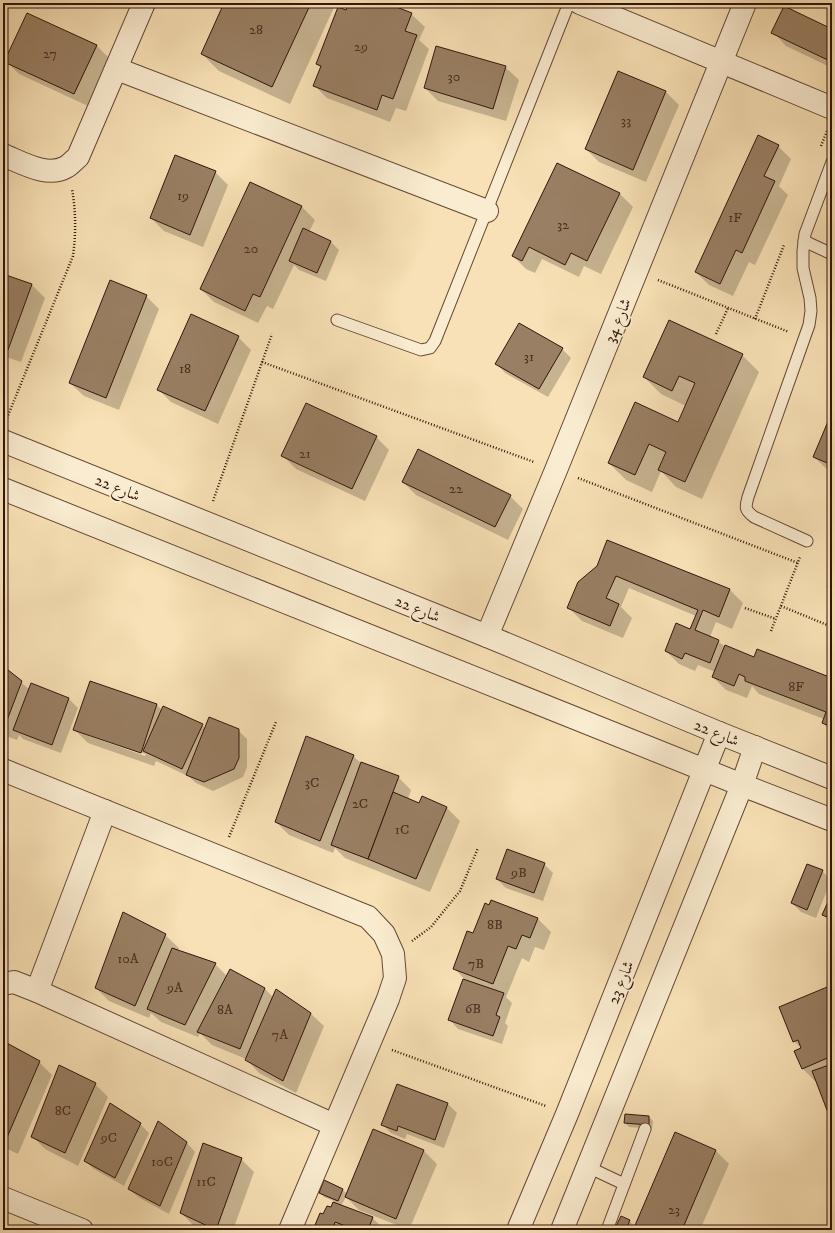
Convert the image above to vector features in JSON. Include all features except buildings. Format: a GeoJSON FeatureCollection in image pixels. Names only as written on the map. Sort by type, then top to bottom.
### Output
{"type":"FeatureCollection","features":[{"type":"Feature","properties":{"kind":"street"},"geometry":{"type":"LineString","coordinates":[[3,155],[35,168],[50,171],[65,168],[78,157],[144,3]]}},
{"type":"Feature","properties":{"kind":"street"},"geometry":{"type":"LineString","coordinates":[[580,3],[832,108]]}},
{"type":"Feature","properties":{"kind":"street","name":"شارع 34"},"geometry":{"type":"LineString","coordinates":[[487,636],[556,470],[745,3]]}},
{"type":"Feature","properties":{"kind":"street"},"geometry":{"type":"LineString","coordinates":[[117,68],[487,211]]}},
{"type":"Feature","properties":{"kind":"street","name":"شارع 22"},"geometry":{"type":"LineString","coordinates":[[4,431],[206,523],[487,636],[719,733],[832,778]]}},
{"type":"Feature","properties":{"kind":"street"},"geometry":{"type":"LineString","coordinates":[[3,489],[832,820]]}},
{"type":"Feature","properties":{"kind":"street","name":"شارع 23"},"geometry":{"type":"LineString","coordinates":[[518,1230],[567,1114],[719,733]]}},
{"type":"Feature","properties":{"kind":"street"},"geometry":{"type":"LineString","coordinates":[[562,1230],[742,785],[755,747]]}},
{"type":"Feature","properties":{"kind":"street"},"geometry":{"type":"LineString","coordinates":[[3,770],[368,917],[384,934],[393,954],[395,978],[388,999],[290,1230]]}},
{"type":"Feature","properties":{"kind":"street"},"geometry":{"type":"LineString","coordinates":[[37,991],[106,811]]}},
{"type":"Feature","properties":{"kind":"street"},"geometry":{"type":"LineString","coordinates":[[3,984],[14,982],[37,991],[334,1125]]}},
{"type":"Feature","properties":{"kind":"street"},"geometry":{"type":"LineString","coordinates":[[3,1198],[49,1224],[82,1230]]}},
{"type":"Feature","properties":{"kind":"lane"},"geometry":{"type":"LineString","coordinates":[[337,320],[421,350],[430,348],[435,341],[569,3]]}},
{"type":"Feature","properties":{"kind":"lane"},"geometry":{"type":"LineString","coordinates":[[807,541],[754,517],[748,512],[746,506],[809,325],[811,311],[810,298],[803,268],[802,251],[805,234],[832,162]]}},
{"type":"Feature","properties":{"kind":"lane"},"geometry":{"type":"LineString","coordinates":[[804,242],[832,254]]}},
{"type":"Feature","properties":{"kind":"lane"},"geometry":{"type":"LineString","coordinates":[[607,1230],[645,1129]]}},
{"type":"Feature","properties":{"kind":"lane"},"geometry":{"type":"LineString","coordinates":[[588,1167],[624,1184]]}},
{"type":"Feature","properties":{"kind":"path"},"geometry":{"type":"LineString","coordinates":[[4,431],[73,256],[76,234],[75,211],[72,189],[65,168]]}},
{"type":"Feature","properties":{"kind":"path"},"geometry":{"type":"LineString","coordinates":[[636,271],[804,338]]}},
{"type":"Feature","properties":{"kind":"path"},"geometry":{"type":"LineString","coordinates":[[716,334],[728,308]]}},
{"type":"Feature","properties":{"kind":"path"},"geometry":{"type":"LineString","coordinates":[[206,523],[272,334]]}},
{"type":"Feature","properties":{"kind":"path"},"geometry":{"type":"LineString","coordinates":[[262,362],[556,470],[798,562]]}},
{"type":"Feature","properties":{"kind":"path"},"geometry":{"type":"LineString","coordinates":[[771,631],[807,541]]}},
{"type":"Feature","properties":{"kind":"path"},"geometry":{"type":"LineString","coordinates":[[781,606],[832,627]]}},
{"type":"Feature","properties":{"kind":"path"},"geometry":{"type":"LineString","coordinates":[[745,608],[776,619]]}},
{"type":"Feature","properties":{"kind":"path"},"geometry":{"type":"LineString","coordinates":[[221,858],[276,722]]}},
{"type":"Feature","properties":{"kind":"path"},"geometry":{"type":"LineString","coordinates":[[393,954],[431,927],[460,891],[478,848]]}},
{"type":"Feature","properties":{"kind":"path"},"geometry":{"type":"LineString","coordinates":[[369,1042],[567,1114]]}}]}
